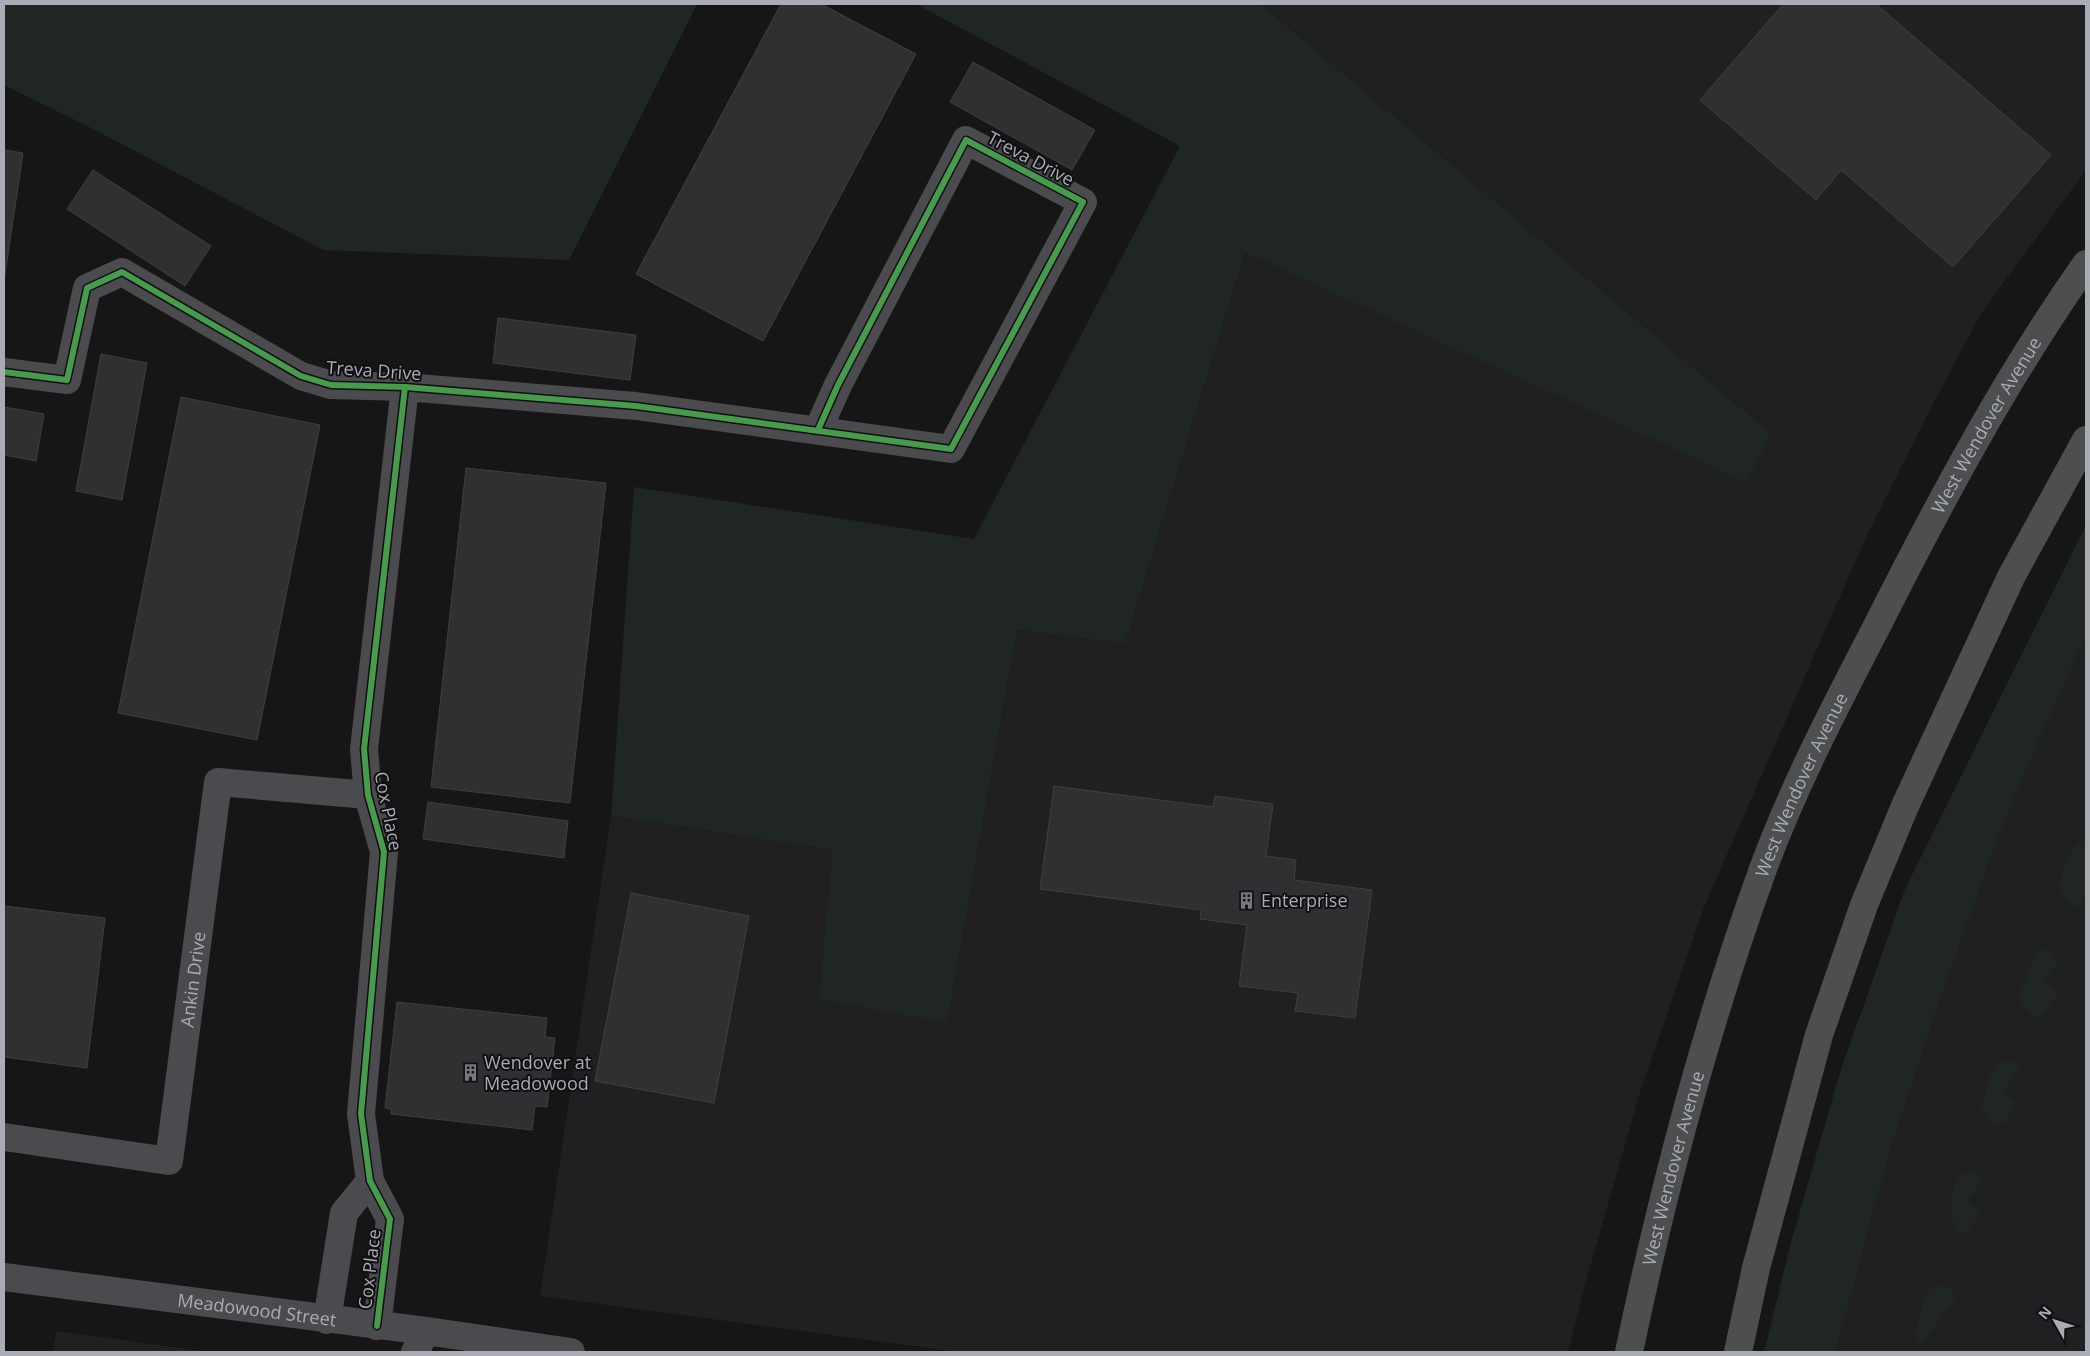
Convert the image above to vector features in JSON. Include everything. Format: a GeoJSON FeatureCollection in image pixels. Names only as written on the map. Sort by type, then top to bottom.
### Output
{"type":"FeatureCollection","features":[{"type":"Feature","properties":{"kind":"highway","name":"West Wendover Avenue"},"geometry":{"type":"LineString","coordinates":[[1629,1352],[1652,1243],[1717,1004],[1764,867],[1804,771],[1928,526],[2010,382],[2086,264]]}},
{"type":"Feature","properties":{"kind":"highway"},"geometry":{"type":"LineString","coordinates":[[1738,1352],[1756,1268],[1819,1035],[1864,905],[1905,806],[2011,577],[2086,440]]}},
{"type":"Feature","properties":{"kind":"street","name":"Treva Drive"},"geometry":{"type":"LineString","coordinates":[[4,372],[67,380],[86,288],[122,272],[301,376],[331,385],[405,386],[636,406],[951,449],[1083,202],[966,140],[838,385],[818,430]]}},
{"type":"Feature","properties":{"kind":"street","name":"Cox Place"},"geometry":{"type":"LineString","coordinates":[[377,1326],[390,1219],[370,1181],[361,1114],[384,852],[368,796],[364,749],[405,386]]}},
{"type":"Feature","properties":{"kind":"street","name":"Ankin Drive"},"geometry":{"type":"LineString","coordinates":[[4,1137],[169,1161],[218,782],[368,796]]}},
{"type":"Feature","properties":{"kind":"street","name":"Cox Place"},"geometry":{"type":"LineString","coordinates":[[328,1320],[344,1213],[370,1181]]}},
{"type":"Feature","properties":{"kind":"street","name":"Meadowood Street"},"geometry":{"type":"LineString","coordinates":[[4,1276],[377,1326],[421,1342],[570,1352]]}},
{"type":"Feature","properties":{"kind":"shaded area"},"geometry":{"type":"Polygon","coordinates":[[[4,4],[697,4],[569,260],[323,250],[91,128],[4,85],[4,4]]]}},
{"type":"Feature","properties":{"kind":"shaded area"},"geometry":{"type":"Polygon","coordinates":[[[916,4],[1261,4],[1771,433],[1748,483],[1245,253],[1125,644],[1017,630],[947,1023],[819,999],[832,850],[611,816],[634,487],[974,539],[1180,146],[916,4]]]}},
{"type":"Feature","properties":{"kind":"shaded area"},"geometry":{"type":"Polygon","coordinates":[[[1261,4],[2086,4],[2086,170],[1982,312],[1866,537],[1704,907],[1640,1092],[1583,1292],[1568,1352],[958,1352],[540,1296],[611,816],[832,850],[819,998],[947,1022],[1017,630],[1125,644],[1245,253],[1748,482],[1771,433],[1261,4]]]}},
{"type":"Feature","properties":{"kind":"shaded area"},"geometry":{"type":"Polygon","coordinates":[[[2086,525],[2086,639],[2022,778],[1992,853],[1935,1013],[1887,1159],[1836,1350],[1844,1352],[1764,1352],[1793,1235],[1841,1069],[1905,889],[2086,525]]]}},
{"type":"Feature","properties":{"kind":"shaded area"},"geometry":{"type":"Polygon","coordinates":[[[2086,564],[2086,1352],[1781,1352],[2086,564]]]}},
{"type":"Feature","properties":{"kind":"shaded area"},"geometry":{"type":"Polygon","coordinates":[[[2083,841],[2086,841],[2086,869],[2084,872],[2086,874],[2086,899],[2080,906],[2076,907],[2063,897],[2059,887],[2070,854],[2083,841]]]}},
{"type":"Feature","properties":{"kind":"shaded area"},"geometry":{"type":"Polygon","coordinates":[[[2043,949],[2051,950],[2057,959],[2056,965],[2044,982],[2057,995],[2042,1015],[2034,1016],[2022,1004],[2020,992],[2037,951],[2043,949]]]}},
{"type":"Feature","properties":{"kind":"shaded area"},"geometry":{"type":"Polygon","coordinates":[[[2010,1060],[2019,1066],[2019,1070],[2005,1090],[2018,1103],[2004,1122],[1997,1125],[1990,1122],[1983,1112],[1983,1100],[1991,1074],[1996,1065],[1999,1062],[2010,1060]]]}},
{"type":"Feature","properties":{"kind":"shaded area"},"geometry":{"type":"Polygon","coordinates":[[[1969,1171],[1976,1172],[1980,1175],[1981,1179],[1967,1201],[1981,1213],[1966,1233],[1959,1234],[1955,1227],[1951,1209],[1953,1190],[1962,1175],[1969,1171]]]}},
{"type":"Feature","properties":{"kind":"shaded area"},"geometry":{"type":"Polygon","coordinates":[[[1936,1286],[1949,1288],[1956,1298],[1923,1342],[1917,1342],[1915,1334],[1927,1291],[1936,1286]]]}},
{"type":"Feature","properties":{"kind":"shaded area"},"geometry":{"type":"Polygon","coordinates":[[[57,1331],[208,1352],[52,1352],[57,1331]]]}},
{"type":"Feature","properties":{"kind":"building"},"geometry":{"type":"Polygon","coordinates":[[[781,4],[821,4],[916,54],[763,341],[636,274],[781,4]]]}},
{"type":"Feature","properties":{"kind":"building"},"geometry":{"type":"Polygon","coordinates":[[[1783,4],[1876,4],[2051,155],[1953,267],[1841,170],[1816,200],[1700,100],[1783,4]]]}},
{"type":"Feature","properties":{"kind":"building"},"geometry":{"type":"Polygon","coordinates":[[[973,62],[1095,130],[1072,170],[950,102],[973,62]]]}},
{"type":"Feature","properties":{"kind":"building"},"geometry":{"type":"Polygon","coordinates":[[[4,150],[23,153],[4,281],[4,150]]]}},
{"type":"Feature","properties":{"kind":"building"},"geometry":{"type":"Polygon","coordinates":[[[93,170],[211,246],[185,286],[67,209],[93,170]]]}},
{"type":"Feature","properties":{"kind":"building"},"geometry":{"type":"Polygon","coordinates":[[[498,318],[636,335],[630,380],[493,363],[498,318]]]}},
{"type":"Feature","properties":{"kind":"building"},"geometry":{"type":"Polygon","coordinates":[[[101,354],[147,363],[122,500],[76,491],[101,354]]]}},
{"type":"Feature","properties":{"kind":"building"},"geometry":{"type":"Polygon","coordinates":[[[181,397],[320,425],[257,740],[118,713],[181,397]]]}},
{"type":"Feature","properties":{"kind":"building"},"geometry":{"type":"Polygon","coordinates":[[[4,407],[44,414],[36,461],[4,455],[4,407]]]}},
{"type":"Feature","properties":{"kind":"building"},"geometry":{"type":"Polygon","coordinates":[[[466,468],[606,483],[570,803],[431,787],[466,468]]]}},
{"type":"Feature","properties":{"kind":"building","name":"Enterprise"},"geometry":{"type":"Polygon","coordinates":[[[1054,786],[1213,807],[1215,796],[1273,804],[1266,856],[1296,860],[1294,880],[1372,890],[1355,1018],[1295,1011],[1298,993],[1239,986],[1247,925],[1200,919],[1201,910],[1040,889],[1054,786]]]}},
{"type":"Feature","properties":{"kind":"building"},"geometry":{"type":"Polygon","coordinates":[[[428,802],[568,821],[564,858],[423,839],[428,802]]]}},
{"type":"Feature","properties":{"kind":"building"},"geometry":{"type":"Polygon","coordinates":[[[631,893],[749,916],[714,1103],[595,1081],[631,893]]]}},
{"type":"Feature","properties":{"kind":"building"},"geometry":{"type":"Polygon","coordinates":[[[4,906],[105,918],[87,1068],[4,1057],[4,906]]]}},
{"type":"Feature","properties":{"kind":"building","name":"Wendover at Meadowood"},"geometry":{"type":"Polygon","coordinates":[[[397,1002],[547,1018],[545,1037],[555,1038],[547,1107],[535,1106],[532,1130],[391,1114],[391,1109],[385,1108],[397,1002]]]}},
{"type":"Feature","properties":{"kind":"cycle path"},"geometry":{"type":"LineString","coordinates":[[4,372],[67,380],[87,288],[122,272],[301,376],[331,385],[405,387],[636,406],[951,449],[1083,202],[966,140],[838,385],[818,430]]}},
{"type":"Feature","properties":{"kind":"cycle path"},"geometry":{"type":"LineString","coordinates":[[377,1326],[390,1219],[370,1181],[361,1114],[384,852],[368,795],[364,749],[405,387]]}},
{"type":"Feature","properties":{"kind":"place","name":"Enterprise"},"geometry":{"type":"Point","coordinates":[1247,900]}},
{"type":"Feature","properties":{"kind":"place","name":"Wendover at Meadowood"},"geometry":{"type":"Point","coordinates":[470,1072]}}]}
